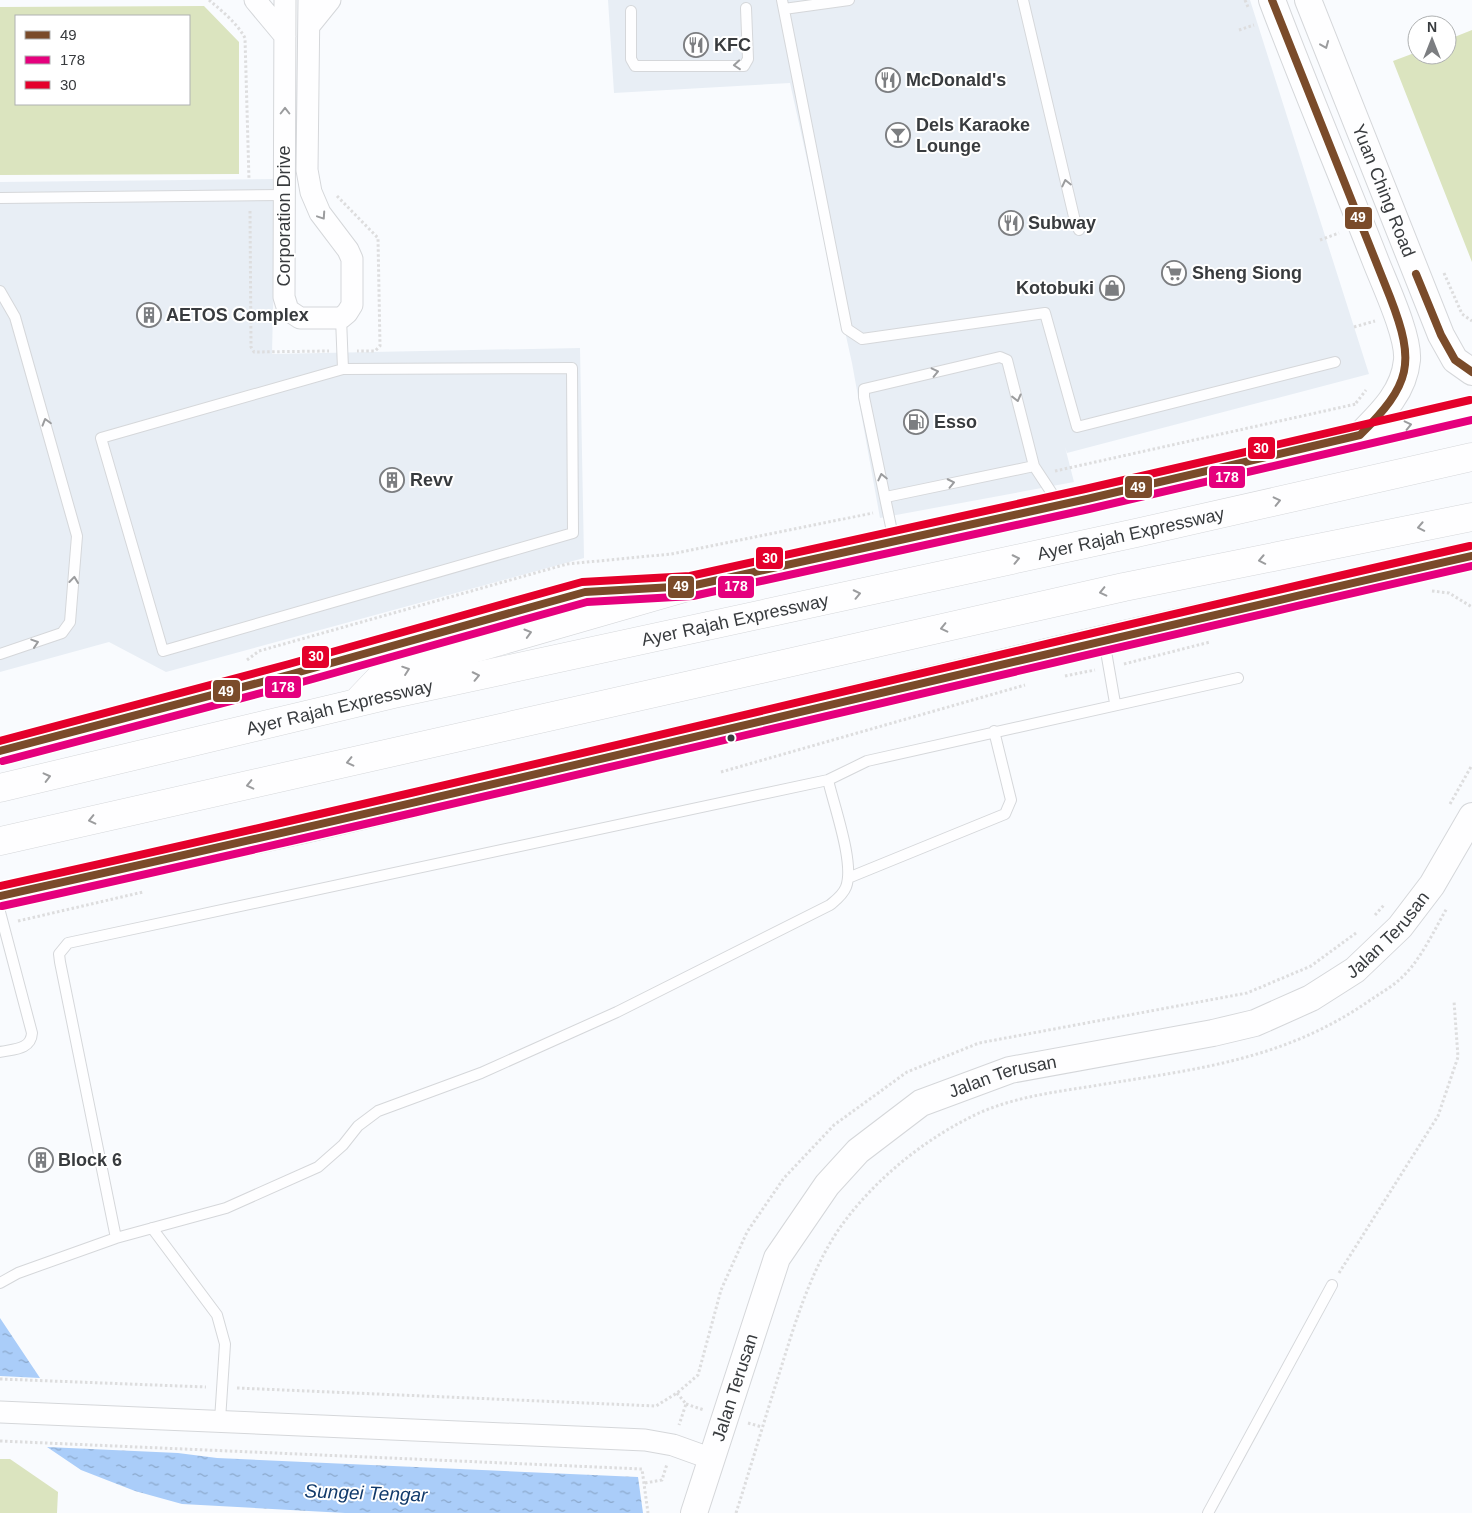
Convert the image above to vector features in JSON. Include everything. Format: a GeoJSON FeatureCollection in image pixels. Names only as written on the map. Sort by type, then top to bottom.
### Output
{"type":"FeatureCollection","features":[{"type":"Feature","properties":{"kind":"main road"},"geometry":{"type":"LineString","coordinates":[[356,703],[380,678],[431,661],[691,586],[1060,505],[1472,410]]}},
{"type":"Feature","properties":{"kind":"main road","name":"Ayer Rajah Expressway"},"geometry":{"type":"LineString","coordinates":[[0,788],[356,703],[1126,536],[1472,457]]}},
{"type":"Feature","properties":{"kind":"main road"},"geometry":{"type":"LineString","coordinates":[[0,841],[1114,590],[1472,517]]}},
{"type":"Feature","properties":{"kind":"main road"},"geometry":{"type":"LineString","coordinates":[[0,896],[314,826],[1104,640],[1472,556]]}},
{"type":"Feature","properties":{"kind":"main road"},"geometry":{"type":"LineString","coordinates":[[1432,565],[1462,573],[1471,596]]}},
{"type":"Feature","properties":{"kind":"main road"},"geometry":{"type":"LineString","coordinates":[[0,751],[292,674],[585,592],[691,586]]}},
{"type":"Feature","properties":{"kind":"street"},"geometry":{"type":"LineString","coordinates":[[255,0],[285,36]]}},
{"type":"Feature","properties":{"kind":"street","name":"Corporation Drive"},"geometry":{"type":"LineString","coordinates":[[285,0],[284,297],[288,310],[300,318],[341,318],[347,313],[352,304],[352,259],[348,250],[320,213],[311,192],[307,170],[310,0]]}},
{"type":"Feature","properties":{"kind":"street"},"geometry":{"type":"LineString","coordinates":[[309,26],[330,0]]}},
{"type":"Feature","properties":{"kind":"street","name":"Yuan Ching Road"},"geometry":{"type":"LineString","coordinates":[[1272,0],[1313,108],[1389,296],[1405,343],[1407,357],[1399,390],[1384,412],[1360,435]]}},
{"type":"Feature","properties":{"kind":"street","name":"Yuan Ching Road"},"geometry":{"type":"LineString","coordinates":[[1308,0],[1441,335],[1455,360],[1472,372]]}},
{"type":"Feature","properties":{"kind":"street","name":"Jalan Terusan"},"geometry":{"type":"LineString","coordinates":[[694,1513],[777,1258],[827,1184],[858,1151],[921,1103],[1010,1070],[1255,1023],[1311,998],[1355,970],[1400,927],[1432,885],[1460,811]]}},
{"type":"Feature","properties":{"kind":"street"},"geometry":{"type":"LineString","coordinates":[[0,1412],[220,1420],[645,1440],[673,1445],[712,1458]]}},
{"type":"Feature","properties":{"kind":"lane"},"geometry":{"type":"LineString","coordinates":[[848,0],[783,4],[847,329],[862,339],[1045,313],[1077,427],[1335,362]]}},
{"type":"Feature","properties":{"kind":"lane"},"geometry":{"type":"LineString","coordinates":[[1024,0],[1075,221],[1079,230]]}},
{"type":"Feature","properties":{"kind":"lane"},"geometry":{"type":"LineString","coordinates":[[631,11],[631,59],[635,66],[744,66],[748,59],[746,8]]}},
{"type":"Feature","properties":{"kind":"lane"},"geometry":{"type":"LineString","coordinates":[[0,198],[284,195]]}},
{"type":"Feature","properties":{"kind":"lane"},"geometry":{"type":"LineString","coordinates":[[0,291],[15,317],[54,447],[78,543],[70,622],[67,628],[62,634],[0,654]]}},
{"type":"Feature","properties":{"kind":"lane"},"geometry":{"type":"LineString","coordinates":[[341,318],[343,369]]}},
{"type":"Feature","properties":{"kind":"lane"},"geometry":{"type":"LineString","coordinates":[[894,542],[864,397],[864,389],[1000,357],[1007,360],[1037,470],[1060,505]]}},
{"type":"Feature","properties":{"kind":"lane"},"geometry":{"type":"LineString","coordinates":[[572,368],[573,533],[163,651],[101,438],[343,369],[572,368]]}},
{"type":"Feature","properties":{"kind":"lane"},"geometry":{"type":"LineString","coordinates":[[886,497],[1037,470]]}},
{"type":"Feature","properties":{"kind":"lane"},"geometry":{"type":"LineString","coordinates":[[1104,640],[1115,703]]}},
{"type":"Feature","properties":{"kind":"lane"},"geometry":{"type":"LineString","coordinates":[[116,1238],[60,962],[59,954],[68,942],[828,780],[867,760],[1115,703],[1238,678]]}},
{"type":"Feature","properties":{"kind":"lane"},"geometry":{"type":"LineString","coordinates":[[848,878],[1005,814],[1011,800],[994,731]]}},
{"type":"Feature","properties":{"kind":"lane"},"geometry":{"type":"LineString","coordinates":[[0,1284],[18,1273],[116,1238],[226,1208],[318,1167],[343,1145],[358,1126],[378,1112],[481,1074],[617,1012],[830,905],[841,895],[848,878],[848,863],[828,780]]}},
{"type":"Feature","properties":{"kind":"lane"},"geometry":{"type":"LineString","coordinates":[[0,912],[5,950],[32,1037],[24,1047],[0,1052]]}},
{"type":"Feature","properties":{"kind":"lane"},"geometry":{"type":"LineString","coordinates":[[152,1228],[217,1315],[225,1344],[220,1420]]}},
{"type":"Feature","properties":{"kind":"lane"},"geometry":{"type":"LineString","coordinates":[[1208,1513],[1332,1285]]}},
{"type":"Feature","properties":{"kind":"path"},"geometry":{"type":"LineString","coordinates":[[1239,30],[1254,25]]}},
{"type":"Feature","properties":{"kind":"path"},"geometry":{"type":"LineString","coordinates":[[1320,240],[1340,233]]}},
{"type":"Feature","properties":{"kind":"path"},"geometry":{"type":"LineString","coordinates":[[1354,327],[1375,321]]}},
{"type":"Feature","properties":{"kind":"path"},"geometry":{"type":"LineString","coordinates":[[1037,470],[1354,405],[1367,399]]}},
{"type":"Feature","properties":{"kind":"path"},"geometry":{"type":"LineString","coordinates":[[242,667],[249,657],[259,651],[567,564],[671,554],[888,510]]}},
{"type":"Feature","properties":{"kind":"path"},"geometry":{"type":"LineString","coordinates":[[1460,811],[1472,765]]}},
{"type":"Feature","properties":{"kind":"path"},"geometry":{"type":"LineString","coordinates":[[736,1513],[791,1337],[816,1270],[849,1215],[887,1172],[936,1137],[980,1113],[1028,1097],[1224,1064],[1277,1049],[1312,1035],[1353,1012],[1399,980],[1417,959],[1452,899]]}},
{"type":"Feature","properties":{"kind":"path"},"geometry":{"type":"LineString","coordinates":[[1368,922],[1388,901]]}},
{"type":"Feature","properties":{"kind":"path"},"geometry":{"type":"LineString","coordinates":[[0,1379],[656,1406],[698,1375],[721,1290],[747,1232],[784,1178],[834,1125],[907,1072],[979,1043],[1248,993],[1311,966],[1362,929]]}},
{"type":"Feature","properties":{"kind":"path"},"geometry":{"type":"LineString","coordinates":[[1332,1285],[1438,1116],[1458,1057],[1454,1001]]}},
{"type":"Feature","properties":{"kind":"path"},"geometry":{"type":"LineString","coordinates":[[0,1441],[642,1469],[648,1513]]}},
{"type":"Feature","properties":{"kind":"shaded area"},"geometry":{"type":"Polygon","coordinates":[[[608,0],[1250,0],[1369,374],[1067,453],[1065,447],[1074,482],[880,518],[852,363],[790,83],[614,93],[608,0]]]}},
{"type":"Feature","properties":{"kind":"shaded area"},"geometry":{"type":"Polygon","coordinates":[[[276,179],[272,354],[580,348],[584,558],[166,672],[109,642],[0,672],[0,182],[276,179]]]}},
{"type":"Feature","properties":{"kind":"green space"},"geometry":{"type":"Polygon","coordinates":[[[204,6],[239,42],[239,174],[0,175],[0,7],[204,6]]]}},
{"type":"Feature","properties":{"kind":"green space"},"geometry":{"type":"Polygon","coordinates":[[[1472,30],[1472,262],[1393,61],[1407,56],[1407,65],[1457,65],[1457,36],[1472,30]]]}},
{"type":"Feature","properties":{"kind":"green space"},"geometry":{"type":"Polygon","coordinates":[[[0,1459],[10,1459],[58,1492],[57,1513],[0,1513],[0,1459]]]}},
{"type":"Feature","properties":{"kind":"water"},"geometry":{"type":"Polygon","coordinates":[[[0,1318],[40,1378],[0,1376],[0,1318]]]}},
{"type":"Feature","properties":{"kind":"water","name":"Sungei Tengar"},"geometry":{"type":"Polygon","coordinates":[[[47,1447],[178,1453],[217,1458],[638,1477],[643,1513],[345,1513],[182,1504],[135,1491],[81,1470],[47,1447]]]}},
{"type":"Feature","properties":{"kind":"transit line","name":"49"},"geometry":{"type":"LineString","coordinates":[[0,751],[292,674],[585,592],[691,586],[1087,499],[1360,435],[1377,417],[1399,387],[1404,372],[1403,340],[1390,297],[1272,0]]}},
{"type":"Feature","properties":{"kind":"transit line","name":"49"},"geometry":{"type":"LineString","coordinates":[[1416,274],[1441,335],[1455,360],[1472,372]]}},
{"type":"Feature","properties":{"kind":"transit line","name":"30"},"geometry":{"type":"LineString","coordinates":[[0,741],[289,664],[582,582],[690,576],[1085,489],[1470,400]]}},
{"type":"Feature","properties":{"kind":"transit line","name":"178"},"geometry":{"type":"LineString","coordinates":[[3,761],[295,684],[587,602],[693,596],[1089,509],[1472,420]]}},
{"type":"Feature","properties":{"kind":"transit line","name":"30"},"geometry":{"type":"LineString","coordinates":[[0,886],[368,803],[1470,546]]}},
{"type":"Feature","properties":{"kind":"transit line","name":"49"},"geometry":{"type":"LineString","coordinates":[[0,896],[369,813],[1472,556]]}},
{"type":"Feature","properties":{"kind":"transit line","name":"178"},"geometry":{"type":"LineString","coordinates":[[2,906],[370,823],[1472,566]]}},
{"type":"Feature","properties":{"kind":"place","name":"KFC"},"geometry":{"type":"Point","coordinates":[696,45]}},
{"type":"Feature","properties":{"kind":"place","name":"McDonald's"},"geometry":{"type":"Point","coordinates":[888,80]}},
{"type":"Feature","properties":{"kind":"place","name":"Dels Karaoke Lounge"},"geometry":{"type":"Point","coordinates":[898,135]}},
{"type":"Feature","properties":{"kind":"place","name":"Subway"},"geometry":{"type":"Point","coordinates":[1011,223]}},
{"type":"Feature","properties":{"kind":"place","name":"Sheng Siong"},"geometry":{"type":"Point","coordinates":[1174,273]}},
{"type":"Feature","properties":{"kind":"place","name":"Kotobuki"},"geometry":{"type":"Point","coordinates":[1112,288]}},
{"type":"Feature","properties":{"kind":"place","name":"AETOS Complex"},"geometry":{"type":"Point","coordinates":[149,315]}},
{"type":"Feature","properties":{"kind":"place","name":"Esso"},"geometry":{"type":"Point","coordinates":[916,422]}},
{"type":"Feature","properties":{"kind":"place","name":"Revv"},"geometry":{"type":"Point","coordinates":[392,480]}},
{"type":"Feature","properties":{"kind":"place","name":"Block 6"},"geometry":{"type":"Point","coordinates":[41,1160]}}]}
